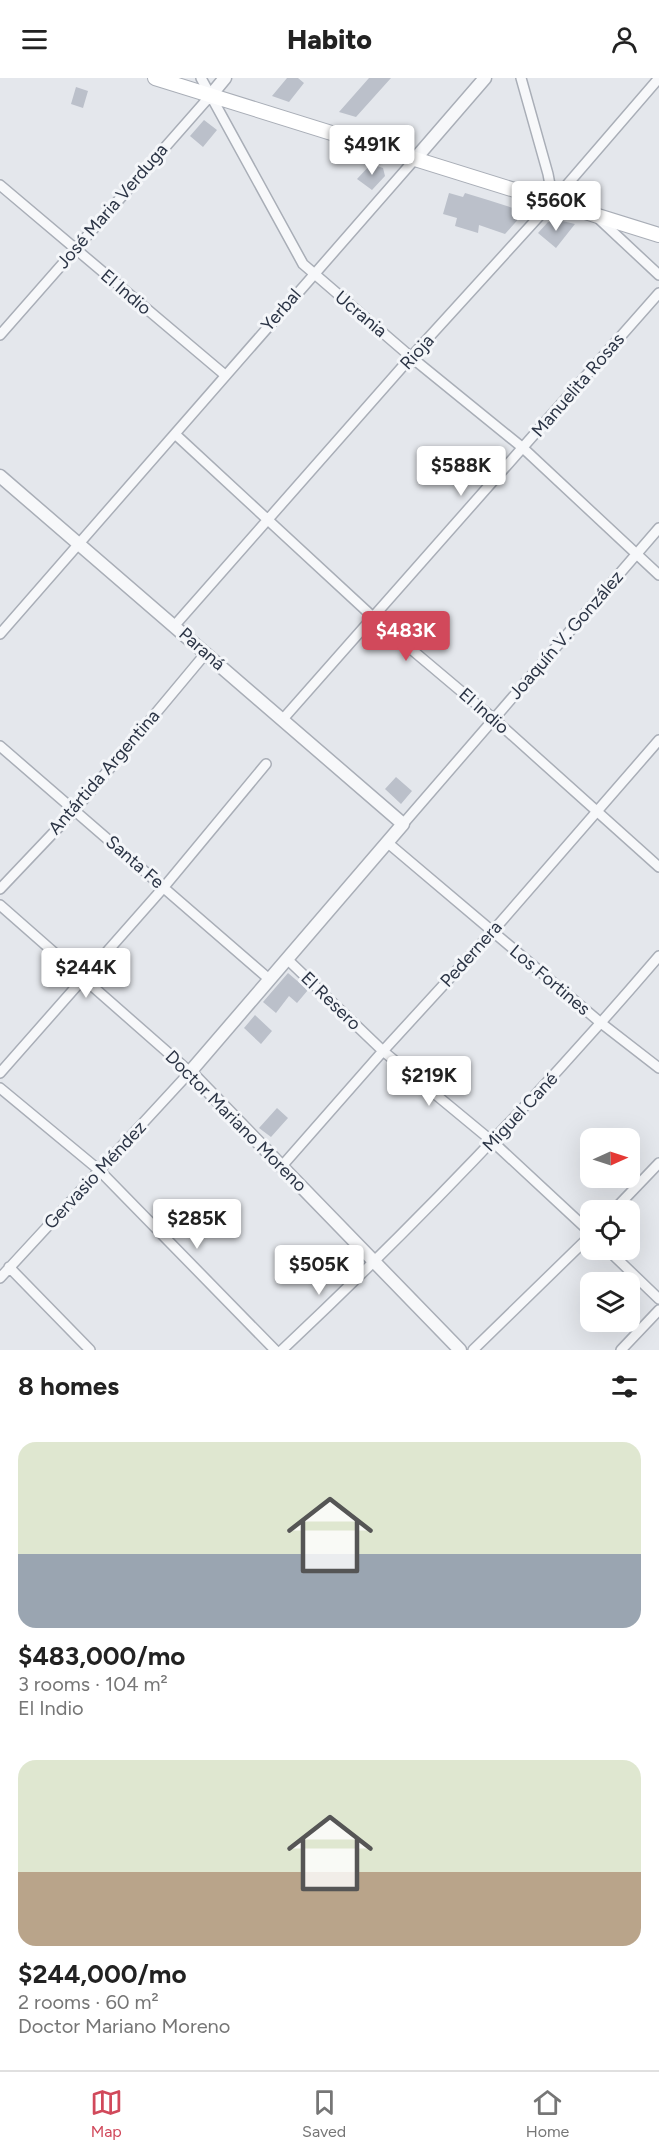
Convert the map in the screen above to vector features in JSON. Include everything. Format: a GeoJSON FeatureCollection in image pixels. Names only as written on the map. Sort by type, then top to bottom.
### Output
{"type":"FeatureCollection","features":[{"type":"Feature","properties":{"kind":"main road"},"geometry":{"type":"LineString","coordinates":[[155,78],[659,235]]}},
{"type":"Feature","properties":{"kind":"street","name":"Ucrania"},"geometry":{"type":"LineString","coordinates":[[201,78],[303,264],[411,357],[523,448],[659,575]]}},
{"type":"Feature","properties":{"kind":"street","name":"José Maria Verduga"},"geometry":{"type":"LineString","coordinates":[[0,335],[225,78]]}},
{"type":"Feature","properties":{"kind":"street","name":"Yerbal"},"geometry":{"type":"LineString","coordinates":[[0,633],[484,78]]}},
{"type":"Feature","properties":{"kind":"street"},"geometry":{"type":"LineString","coordinates":[[521,78],[548,174],[553,201]]}},
{"type":"Feature","properties":{"kind":"street","name":"Rioja"},"geometry":{"type":"LineString","coordinates":[[175,625],[411,357],[553,201],[659,78]]}},
{"type":"Feature","properties":{"kind":"street","name":"El Indio"},"geometry":{"type":"LineString","coordinates":[[0,185],[225,375]]}},
{"type":"Feature","properties":{"kind":"street"},"geometry":{"type":"LineString","coordinates":[[595,214],[659,275]]}},
{"type":"Feature","properties":{"kind":"street","name":"Manuelita Rosas"},"geometry":{"type":"LineString","coordinates":[[283,719],[659,293]]}},
{"type":"Feature","properties":{"kind":"street","name":"El Indio"},"geometry":{"type":"LineString","coordinates":[[175,434],[374,617],[494,719],[659,867]]}},
{"type":"Feature","properties":{"kind":"street","name":"Paraná"},"geometry":{"type":"LineString","coordinates":[[0,476],[403,824]]}},
{"type":"Feature","properties":{"kind":"street","name":"Joaquín V. González"},"geometry":{"type":"LineString","coordinates":[[403,824],[659,528]]}},
{"type":"Feature","properties":{"kind":"street","name":"Antártida Argentina"},"geometry":{"type":"LineString","coordinates":[[0,889],[75,810],[206,653]]}},
{"type":"Feature","properties":{"kind":"street","name":"Pedernera"},"geometry":{"type":"LineString","coordinates":[[282,1166],[492,932],[659,740]]}},
{"type":"Feature","properties":{"kind":"street","name":"Santa Fe"},"geometry":{"type":"LineString","coordinates":[[0,746],[269,979]]}},
{"type":"Feature","properties":{"kind":"street"},"geometry":{"type":"LineString","coordinates":[[0,1073],[164,887],[266,764]]}},
{"type":"Feature","properties":{"kind":"street"},"geometry":{"type":"LineString","coordinates":[[190,1072],[403,824]]}},
{"type":"Feature","properties":{"kind":"street","name":"Los Fortines"},"geometry":{"type":"LineString","coordinates":[[388,843],[601,1023],[659,1068]]}},
{"type":"Feature","properties":{"kind":"street","name":"Doctor Mariano Moreno"},"geometry":{"type":"LineString","coordinates":[[0,905],[190,1072],[460,1350]]}},
{"type":"Feature","properties":{"kind":"street","name":"Miguel Cané"},"geometry":{"type":"LineString","coordinates":[[282,1350],[375,1262],[493,1142],[659,956]]}},
{"type":"Feature","properties":{"kind":"street","name":"El Resero"},"geometry":{"type":"LineString","coordinates":[[286,959],[383,1051],[493,1142],[580,1224]]}},
{"type":"Feature","properties":{"kind":"street","name":"Gervasio Méndez"},"geometry":{"type":"LineString","coordinates":[[0,1278],[190,1072]]}},
{"type":"Feature","properties":{"kind":"street"},"geometry":{"type":"LineString","coordinates":[[0,1088],[99,1170],[275,1350]]}},
{"type":"Feature","properties":{"kind":"street"},"geometry":{"type":"LineString","coordinates":[[624,1200],[659,1163]]}},
{"type":"Feature","properties":{"kind":"street"},"geometry":{"type":"LineString","coordinates":[[473,1350],[580,1245]]}},
{"type":"Feature","properties":{"kind":"street"},"geometry":{"type":"LineString","coordinates":[[618,1260],[659,1299]]}},
{"type":"Feature","properties":{"kind":"street"},"geometry":{"type":"LineString","coordinates":[[9,1267],[90,1350]]}},
{"type":"Feature","properties":{"kind":"street"},"geometry":{"type":"LineString","coordinates":[[621,1350],[659,1310]]}},
{"type":"Feature","properties":{"kind":"building"},"geometry":{"type":"Polygon","coordinates":[[[287,78],[298,78],[304,83],[289,102],[272,96],[287,78]]]}},
{"type":"Feature","properties":{"kind":"building"},"geometry":{"type":"Polygon","coordinates":[[[369,78],[391,78],[356,117],[339,112],[369,78]]]}},
{"type":"Feature","properties":{"kind":"building"},"geometry":{"type":"Polygon","coordinates":[[[76,87],[88,91],[83,108],[71,104],[76,87]]]}},
{"type":"Feature","properties":{"kind":"building"},"geometry":{"type":"Polygon","coordinates":[[[204,120],[217,130],[203,147],[190,136],[204,120]]]}},
{"type":"Feature","properties":{"kind":"building"},"geometry":{"type":"Polygon","coordinates":[[[371,164],[383,168],[385,176],[372,190],[357,179],[371,164]]]}},
{"type":"Feature","properties":{"kind":"building"},"geometry":{"type":"Polygon","coordinates":[[[449,193],[463,197],[465,193],[519,210],[522,215],[505,234],[479,225],[478,233],[455,226],[457,218],[443,214],[449,193]]]}},
{"type":"Feature","properties":{"kind":"building"},"geometry":{"type":"Polygon","coordinates":[[[558,220],[575,224],[556,248],[538,233],[548,222],[558,220]]]}},
{"type":"Feature","properties":{"kind":"building"},"geometry":{"type":"Polygon","coordinates":[[[396,777],[412,791],[401,804],[385,789],[396,777]]]}},
{"type":"Feature","properties":{"kind":"building"},"geometry":{"type":"Polygon","coordinates":[[[288,973],[308,990],[297,1003],[289,996],[276,1013],[263,1002],[288,973]]]}},
{"type":"Feature","properties":{"kind":"building"},"geometry":{"type":"Polygon","coordinates":[[[255,1015],[272,1031],[261,1044],[244,1028],[255,1015]]]}},
{"type":"Feature","properties":{"kind":"building"},"geometry":{"type":"Polygon","coordinates":[[[277,1108],[288,1118],[271,1137],[259,1128],[277,1108]]]}}]}
